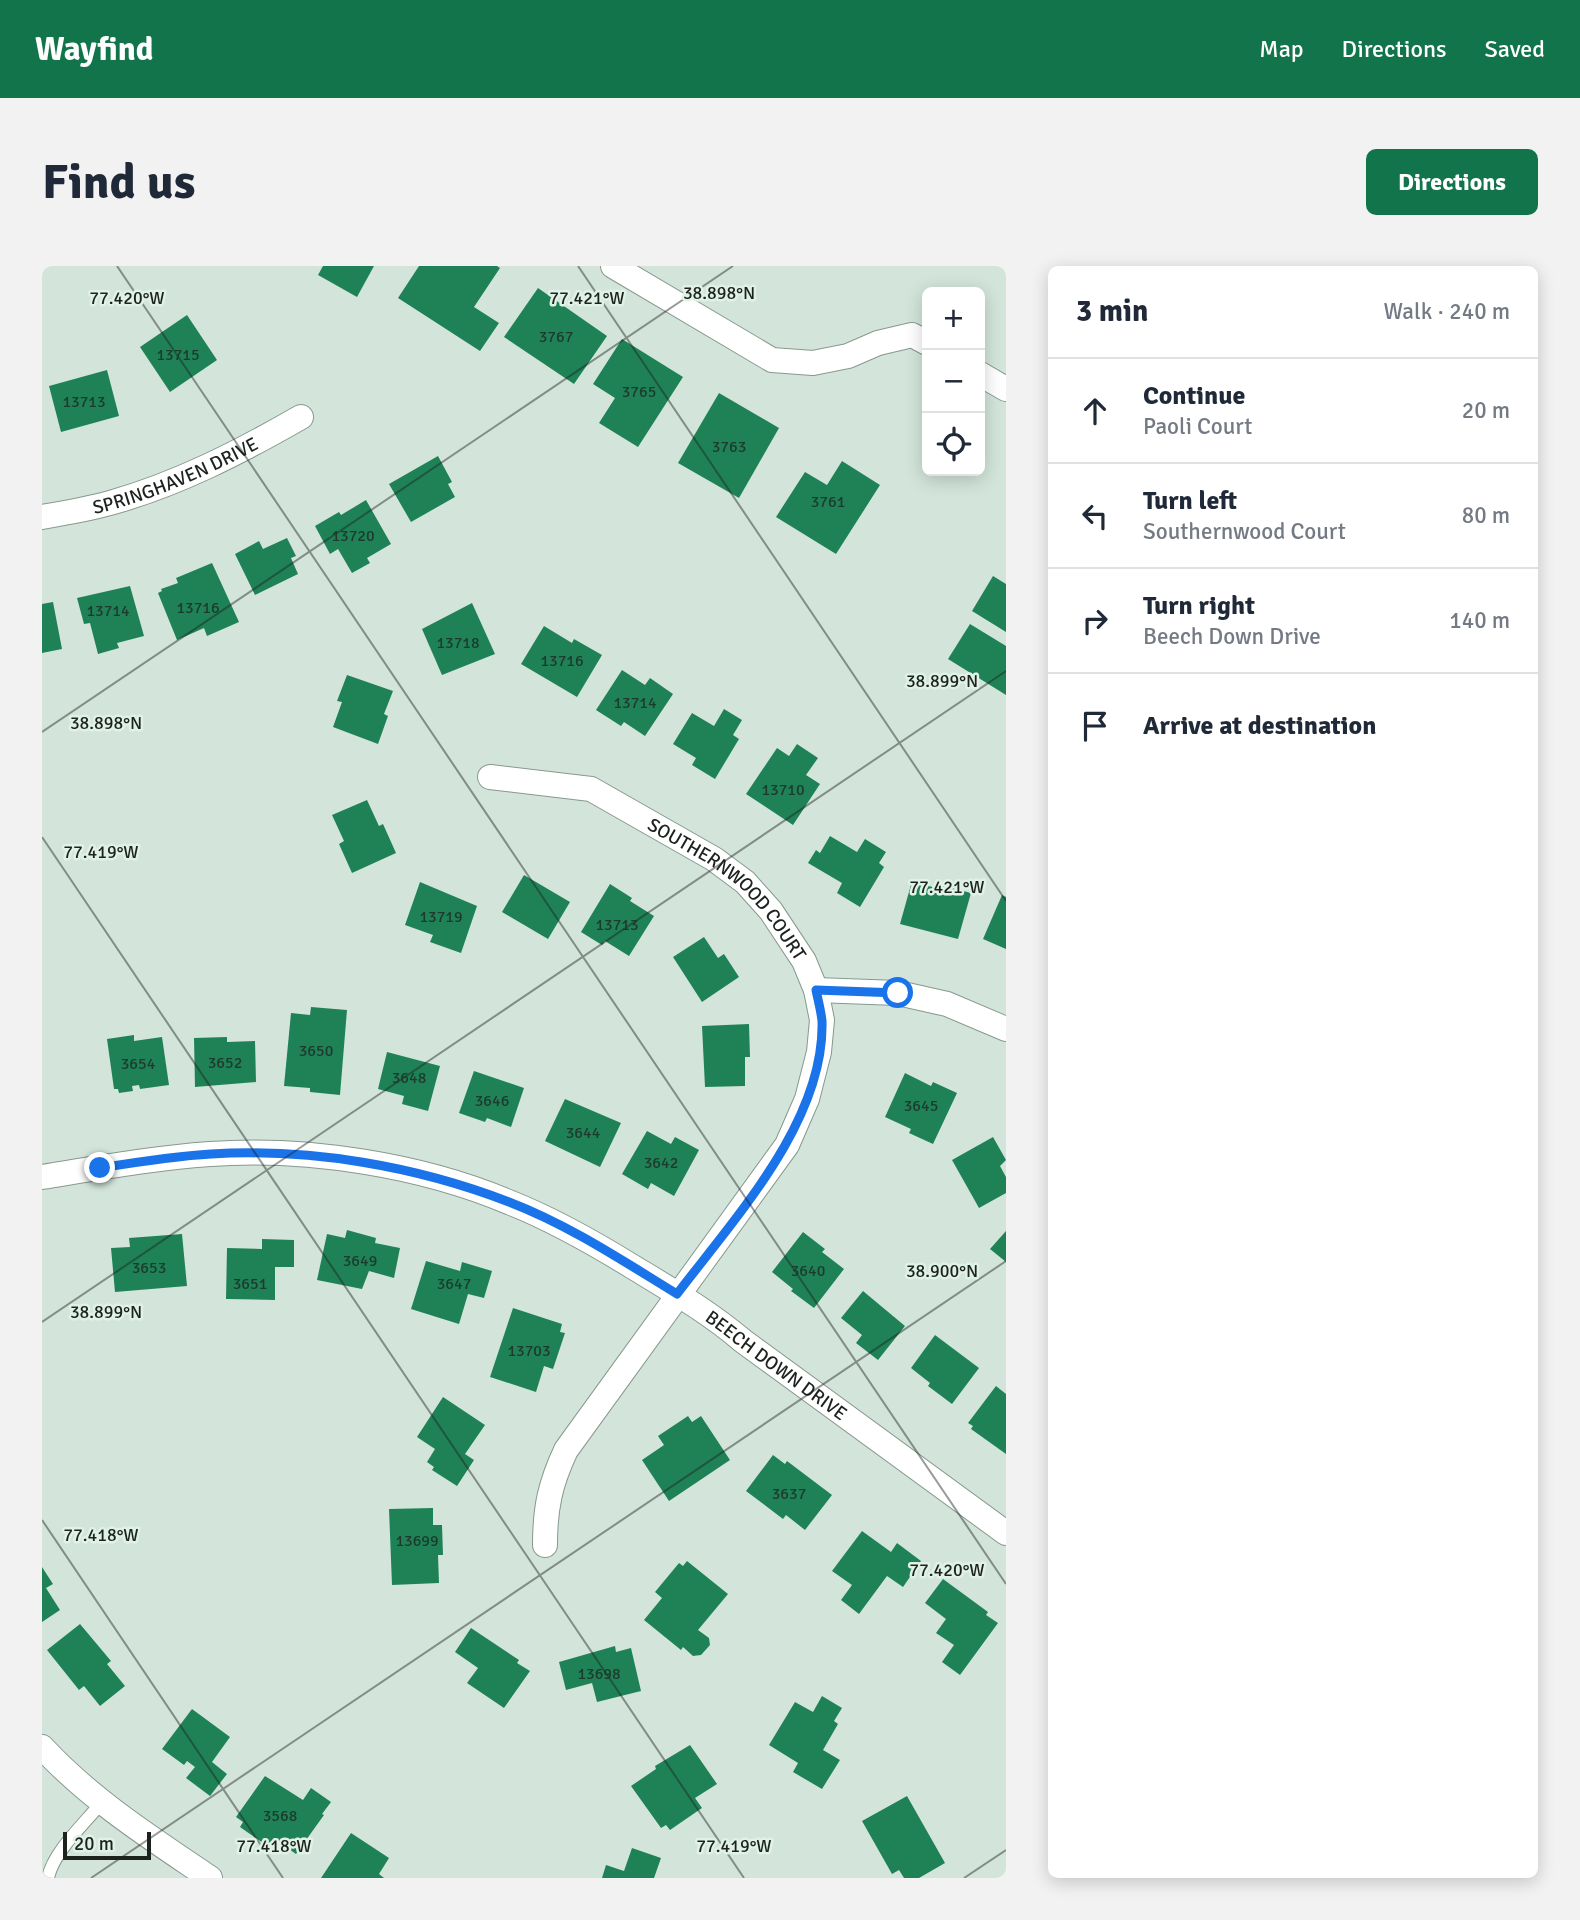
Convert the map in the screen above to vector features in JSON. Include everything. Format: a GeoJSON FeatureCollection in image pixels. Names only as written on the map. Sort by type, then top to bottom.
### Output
{"type":"FeatureCollection","features":[{"type":"Feature","properties":{"kind":"street"},"geometry":{"type":"LineString","coordinates":[[613,266],[772,360],[813,363],[848,356],[878,343],[920,339]]}},
{"type":"Feature","properties":{"kind":"street"},"geometry":{"type":"LineString","coordinates":[[985,377],[1006,389]]}},
{"type":"Feature","properties":{"kind":"street","name":"SPRINGHAVEN DRIVE"},"geometry":{"type":"LineString","coordinates":[[42,517],[110,503],[192,475],[300,417]]}},
{"type":"Feature","properties":{"kind":"street","name":"SOUTHERNWOOD COURT"},"geometry":{"type":"LineString","coordinates":[[490,777],[591,789],[714,859],[745,883],[771,911],[804,961],[816,990],[822,1020],[819,1052],[799,1122],[787,1145],[566,1450],[552,1480],[545,1514],[545,1545]]}},
{"type":"Feature","properties":{"kind":"street"},"geometry":{"type":"LineString","coordinates":[[816,990],[898,993],[947,1004],[1006,1029]]}},
{"type":"Feature","properties":{"kind":"street","name":"BEECH DOWN DRIVE"},"geometry":{"type":"LineString","coordinates":[[42,1177],[153,1159],[212,1154],[272,1154],[333,1158],[392,1167],[510,1202],[592,1241],[718,1320],[1006,1533]]}},
{"type":"Feature","properties":{"kind":"street"},"geometry":{"type":"LineString","coordinates":[[42,1747],[102,1802],[210,1878]]}},
{"type":"Feature","properties":{"kind":"lane"},"geometry":{"type":"LineString","coordinates":[[48,1878],[50,1868],[60,1853],[102,1802]]}},
{"type":"Feature","properties":{"kind":"building"},"geometry":{"type":"Polygon","coordinates":[[[323,266],[374,266],[357,297],[318,275],[323,266]]]}},
{"type":"Feature","properties":{"kind":"building"},"geometry":{"type":"Polygon","coordinates":[[[419,266],[500,268],[474,307],[499,323],[480,351],[398,298],[419,266]]]}},
{"type":"Feature","properties":{"kind":"building"},"geometry":{"type":"Polygon","coordinates":[[[538,288],[607,336],[574,384],[504,337],[538,288]]]}},
{"type":"Feature","properties":{"kind":"building"},"geometry":{"type":"Polygon","coordinates":[[[187,315],[217,360],[170,392],[140,347],[187,315]]]}},
{"type":"Feature","properties":{"kind":"building"},"geometry":{"type":"Polygon","coordinates":[[[622,339],[683,377],[638,447],[599,423],[615,398],[593,384],[622,339]]]}},
{"type":"Feature","properties":{"kind":"building"},"geometry":{"type":"Polygon","coordinates":[[[107,370],[119,416],[61,432],[49,386],[107,370]]]}},
{"type":"Feature","properties":{"kind":"building"},"geometry":{"type":"Polygon","coordinates":[[[719,393],[779,428],[739,498],[678,463],[719,393]]]}},
{"type":"Feature","properties":{"kind":"building"},"geometry":{"type":"Polygon","coordinates":[[[438,456],[452,482],[448,484],[455,497],[411,522],[389,484],[438,456]]]}},
{"type":"Feature","properties":{"kind":"building"},"geometry":{"type":"Polygon","coordinates":[[[842,461],[880,485],[836,554],[776,517],[805,472],[827,485],[842,461]]]}},
{"type":"Feature","properties":{"kind":"building"},"geometry":{"type":"Polygon","coordinates":[[[366,500],[391,544],[367,558],[370,563],[352,573],[338,549],[330,554],[315,526],[366,500]]]}},
{"type":"Feature","properties":{"kind":"building"},"geometry":{"type":"Polygon","coordinates":[[[287,538],[296,556],[291,558],[298,574],[255,595],[235,554],[259,541],[263,549],[287,538]]]}},
{"type":"Feature","properties":{"kind":"building"},"geometry":{"type":"Polygon","coordinates":[[[212,563],[239,622],[207,636],[204,628],[177,640],[158,593],[161,589],[178,583],[176,578],[212,563]]]}},
{"type":"Feature","properties":{"kind":"building"},"geometry":{"type":"Polygon","coordinates":[[[993,576],[1006,584],[1006,632],[972,611],[993,576]]]}},
{"type":"Feature","properties":{"kind":"building"},"geometry":{"type":"Polygon","coordinates":[[[130,586],[144,636],[117,643],[119,648],[98,654],[90,623],[84,624],[77,598],[130,586]]]}},
{"type":"Feature","properties":{"kind":"building"},"geometry":{"type":"Polygon","coordinates":[[[53,602],[62,649],[42,653],[42,604],[53,602]]]}},
{"type":"Feature","properties":{"kind":"building"},"geometry":{"type":"Polygon","coordinates":[[[472,603],[495,654],[442,675],[422,629],[472,603]]]}},
{"type":"Feature","properties":{"kind":"building"},"geometry":{"type":"Polygon","coordinates":[[[970,624],[1006,646],[1006,695],[948,659],[970,624]]]}},
{"type":"Feature","properties":{"kind":"building"},"geometry":{"type":"Polygon","coordinates":[[[544,626],[572,643],[574,639],[602,655],[577,697],[521,664],[544,626]]]}},
{"type":"Feature","properties":{"kind":"building"},"geometry":{"type":"Polygon","coordinates":[[[622,670],[645,685],[650,678],[673,694],[645,736],[624,722],[621,726],[596,710],[622,670]]]}},
{"type":"Feature","properties":{"kind":"building"},"geometry":{"type":"Polygon","coordinates":[[[347,675],[393,691],[384,714],[388,716],[378,744],[333,727],[342,702],[337,701],[347,675]]]}},
{"type":"Feature","properties":{"kind":"building"},"geometry":{"type":"Polygon","coordinates":[[[724,709],[742,720],[733,735],[739,739],[715,779],[692,765],[696,758],[673,744],[692,713],[714,726],[724,709]]]}},
{"type":"Feature","properties":{"kind":"building"},"geometry":{"type":"Polygon","coordinates":[[[797,744],[818,758],[806,775],[820,784],[793,825],[746,794],[777,748],[789,756],[797,744]]]}},
{"type":"Feature","properties":{"kind":"building"},"geometry":{"type":"Polygon","coordinates":[[[367,800],[379,826],[383,824],[396,853],[352,873],[339,844],[344,841],[332,815],[367,800]]]}},
{"type":"Feature","properties":{"kind":"building"},"geometry":{"type":"Polygon","coordinates":[[[830,836],[857,852],[865,839],[886,852],[879,863],[884,867],[860,907],[837,893],[842,883],[808,863],[816,850],[820,853],[830,836]]]}},
{"type":"Feature","properties":{"kind":"building"},"geometry":{"type":"Polygon","coordinates":[[[524,875],[570,902],[548,939],[502,912],[524,875]]]}},
{"type":"Feature","properties":{"kind":"building"},"geometry":{"type":"Polygon","coordinates":[[[912,881],[939,889],[940,885],[971,893],[958,939],[900,924],[912,881]]]}},
{"type":"Feature","properties":{"kind":"building"},"geometry":{"type":"Polygon","coordinates":[[[420,882],[477,906],[461,953],[430,942],[433,935],[405,925],[420,882]]]}},
{"type":"Feature","properties":{"kind":"building"},"geometry":{"type":"Polygon","coordinates":[[[610,884],[654,916],[629,956],[605,941],[602,945],[581,932],[610,884]]]}},
{"type":"Feature","properties":{"kind":"building"},"geometry":{"type":"Polygon","coordinates":[[[1002,895],[1006,897],[1006,949],[983,939],[1002,895]]]}},
{"type":"Feature","properties":{"kind":"building"},"geometry":{"type":"Polygon","coordinates":[[[704,937],[718,958],[724,954],[739,977],[702,1002],[673,957],[704,937]]]}},
{"type":"Feature","properties":{"kind":"building"},"geometry":{"type":"Polygon","coordinates":[[[311,1007],[347,1010],[340,1095],[310,1092],[310,1088],[284,1086],[291,1013],[310,1015],[311,1007]]]}},
{"type":"Feature","properties":{"kind":"building"},"geometry":{"type":"Polygon","coordinates":[[[749,1024],[750,1057],[745,1057],[745,1086],[705,1087],[702,1026],[749,1024]]]}},
{"type":"Feature","properties":{"kind":"building"},"geometry":{"type":"Polygon","coordinates":[[[134,1035],[134,1041],[162,1037],[169,1085],[140,1089],[139,1085],[132,1086],[133,1091],[119,1093],[118,1089],[114,1089],[107,1039],[134,1035]]]}},
{"type":"Feature","properties":{"kind":"building"},"geometry":{"type":"Polygon","coordinates":[[[227,1037],[227,1042],[255,1041],[256,1082],[195,1087],[194,1038],[227,1037]]]}},
{"type":"Feature","properties":{"kind":"building"},"geometry":{"type":"Polygon","coordinates":[[[387,1052],[440,1066],[428,1111],[402,1104],[404,1096],[378,1089],[387,1052]]]}},
{"type":"Feature","properties":{"kind":"building"},"geometry":{"type":"Polygon","coordinates":[[[474,1071],[524,1088],[511,1127],[487,1118],[485,1122],[459,1113],[474,1071]]]}},
{"type":"Feature","properties":{"kind":"building"},"geometry":{"type":"Polygon","coordinates":[[[905,1073],[931,1086],[933,1082],[957,1093],[933,1144],[909,1133],[911,1129],[885,1117],[905,1073]]]}},
{"type":"Feature","properties":{"kind":"building"},"geometry":{"type":"Polygon","coordinates":[[[565,1099],[621,1123],[600,1167],[545,1141],[565,1099]]]}},
{"type":"Feature","properties":{"kind":"building"},"geometry":{"type":"Polygon","coordinates":[[[647,1131],[671,1144],[675,1137],[699,1150],[674,1196],[651,1183],[648,1189],[622,1174],[647,1131]]]}},
{"type":"Feature","properties":{"kind":"building"},"geometry":{"type":"Polygon","coordinates":[[[993,1137],[1006,1160],[1000,1166],[1006,1177],[1006,1193],[979,1208],[952,1160],[993,1137]]]}},
{"type":"Feature","properties":{"kind":"building"},"geometry":{"type":"Polygon","coordinates":[[[347,1230],[376,1238],[375,1243],[400,1248],[394,1278],[369,1271],[362,1289],[317,1280],[327,1234],[345,1238],[347,1230]]]}},
{"type":"Feature","properties":{"kind":"building"},"geometry":{"type":"Polygon","coordinates":[[[1006,1231],[1006,1262],[990,1249],[1006,1231]]]}},
{"type":"Feature","properties":{"kind":"building"},"geometry":{"type":"Polygon","coordinates":[[[803,1232],[825,1249],[822,1252],[844,1269],[814,1308],[772,1272],[803,1232]]]}},
{"type":"Feature","properties":{"kind":"building"},"geometry":{"type":"Polygon","coordinates":[[[182,1234],[187,1286],[115,1292],[111,1248],[130,1247],[129,1238],[182,1234]]]}},
{"type":"Feature","properties":{"kind":"building"},"geometry":{"type":"Polygon","coordinates":[[[262,1239],[294,1240],[294,1267],[275,1267],[275,1300],[226,1299],[227,1248],[262,1249],[262,1239]]]}},
{"type":"Feature","properties":{"kind":"building"},"geometry":{"type":"Polygon","coordinates":[[[426,1261],[460,1271],[462,1262],[492,1271],[484,1298],[468,1294],[459,1324],[411,1309],[426,1261]]]}},
{"type":"Feature","properties":{"kind":"building"},"geometry":{"type":"Polygon","coordinates":[[[863,1291],[905,1326],[878,1360],[856,1343],[862,1335],[841,1318],[863,1291]]]}},
{"type":"Feature","properties":{"kind":"building"},"geometry":{"type":"Polygon","coordinates":[[[513,1308],[562,1324],[560,1332],[565,1333],[553,1369],[544,1366],[536,1392],[490,1377],[513,1308]]]}},
{"type":"Feature","properties":{"kind":"building"},"geometry":{"type":"Polygon","coordinates":[[[935,1335],[979,1368],[952,1404],[928,1386],[930,1383],[911,1368],[935,1335]]]}},
{"type":"Feature","properties":{"kind":"building"},"geometry":{"type":"Polygon","coordinates":[[[996,1386],[1006,1394],[1006,1454],[971,1429],[973,1426],[968,1423],[996,1386]]]}},
{"type":"Feature","properties":{"kind":"building"},"geometry":{"type":"Polygon","coordinates":[[[443,1397],[485,1425],[465,1454],[474,1460],[457,1486],[432,1470],[434,1467],[427,1462],[435,1449],[417,1437],[443,1397]]]}},
{"type":"Feature","properties":{"kind":"building"},"geometry":{"type":"Polygon","coordinates":[[[688,1416],[692,1422],[701,1416],[730,1460],[669,1501],[642,1460],[664,1445],[658,1436],[688,1416]]]}},
{"type":"Feature","properties":{"kind":"building"},"geometry":{"type":"Polygon","coordinates":[[[773,1455],[785,1464],[787,1461],[832,1495],[805,1530],[786,1515],[783,1519],[746,1491],[773,1455]]]}},
{"type":"Feature","properties":{"kind":"building"},"geometry":{"type":"Polygon","coordinates":[[[433,1508],[433,1525],[442,1525],[443,1555],[438,1555],[439,1583],[392,1585],[389,1509],[433,1508]]]}},
{"type":"Feature","properties":{"kind":"building"},"geometry":{"type":"Polygon","coordinates":[[[862,1531],[891,1552],[897,1543],[921,1561],[903,1587],[887,1576],[859,1614],[841,1600],[852,1585],[832,1571],[862,1531]]]}},
{"type":"Feature","properties":{"kind":"building"},"geometry":{"type":"Polygon","coordinates":[[[687,1561],[728,1594],[698,1630],[709,1638],[710,1645],[701,1655],[693,1656],[683,1647],[681,1650],[644,1620],[662,1598],[655,1592],[679,1563],[683,1566],[687,1561]]]}},
{"type":"Feature","properties":{"kind":"building"},"geometry":{"type":"Polygon","coordinates":[[[42,1567],[53,1584],[46,1588],[60,1610],[42,1622],[42,1567]]]}},
{"type":"Feature","properties":{"kind":"building"},"geometry":{"type":"Polygon","coordinates":[[[943,1579],[988,1612],[986,1615],[998,1623],[960,1675],[942,1662],[954,1645],[936,1633],[946,1619],[925,1603],[943,1579]]]}},
{"type":"Feature","properties":{"kind":"building"},"geometry":{"type":"Polygon","coordinates":[[[80,1624],[111,1661],[107,1664],[125,1686],[100,1706],[84,1686],[79,1690],[47,1650],[80,1624]]]}},
{"type":"Feature","properties":{"kind":"building"},"geometry":{"type":"Polygon","coordinates":[[[471,1628],[519,1660],[517,1663],[530,1671],[504,1708],[467,1683],[478,1668],[455,1652],[471,1628]]]}},
{"type":"Feature","properties":{"kind":"building"},"geometry":{"type":"Polygon","coordinates":[[[615,1646],[616,1652],[631,1648],[641,1691],[597,1702],[592,1683],[566,1690],[559,1662],[615,1646]]]}},
{"type":"Feature","properties":{"kind":"building"},"geometry":{"type":"Polygon","coordinates":[[[822,1696],[842,1708],[834,1721],[838,1724],[823,1750],[840,1760],[822,1789],[793,1772],[798,1763],[769,1745],[795,1702],[813,1712],[822,1696]]]}},
{"type":"Feature","properties":{"kind":"building"},"geometry":{"type":"Polygon","coordinates":[[[192,1709],[230,1737],[212,1762],[227,1774],[210,1796],[186,1778],[195,1767],[187,1761],[184,1765],[162,1749],[192,1709]]]}},
{"type":"Feature","properties":{"kind":"building"},"geometry":{"type":"Polygon","coordinates":[[[690,1745],[717,1784],[695,1798],[702,1808],[670,1830],[666,1825],[661,1828],[631,1786],[656,1769],[655,1766],[690,1745]]]}},
{"type":"Feature","properties":{"kind":"building"},"geometry":{"type":"Polygon","coordinates":[[[265,1776],[303,1800],[311,1788],[331,1802],[296,1854],[276,1840],[270,1848],[240,1827],[243,1822],[236,1817],[265,1776]]]}},
{"type":"Feature","properties":{"kind":"building"},"geometry":{"type":"Polygon","coordinates":[[[907,1796],[945,1863],[919,1878],[904,1878],[899,1870],[892,1874],[862,1821],[907,1796]]]}},
{"type":"Feature","properties":{"kind":"building"},"geometry":{"type":"Polygon","coordinates":[[[351,1833],[389,1858],[379,1874],[384,1878],[321,1878],[351,1833]]]}},
{"type":"Feature","properties":{"kind":"building"},"geometry":{"type":"Polygon","coordinates":[[[632,1848],[661,1858],[654,1878],[602,1878],[606,1865],[624,1871],[632,1848]]]}},
{"type":"Feature","properties":{"kind":"route"},"geometry":{"type":"LineString","coordinates":[[100,1168],[153,1159],[212,1154],[333,1158],[392,1167],[510,1202],[592,1241],[677,1294],[787,1145],[799,1122],[819,1052],[822,1020],[816,990],[898,993]]}}]}
